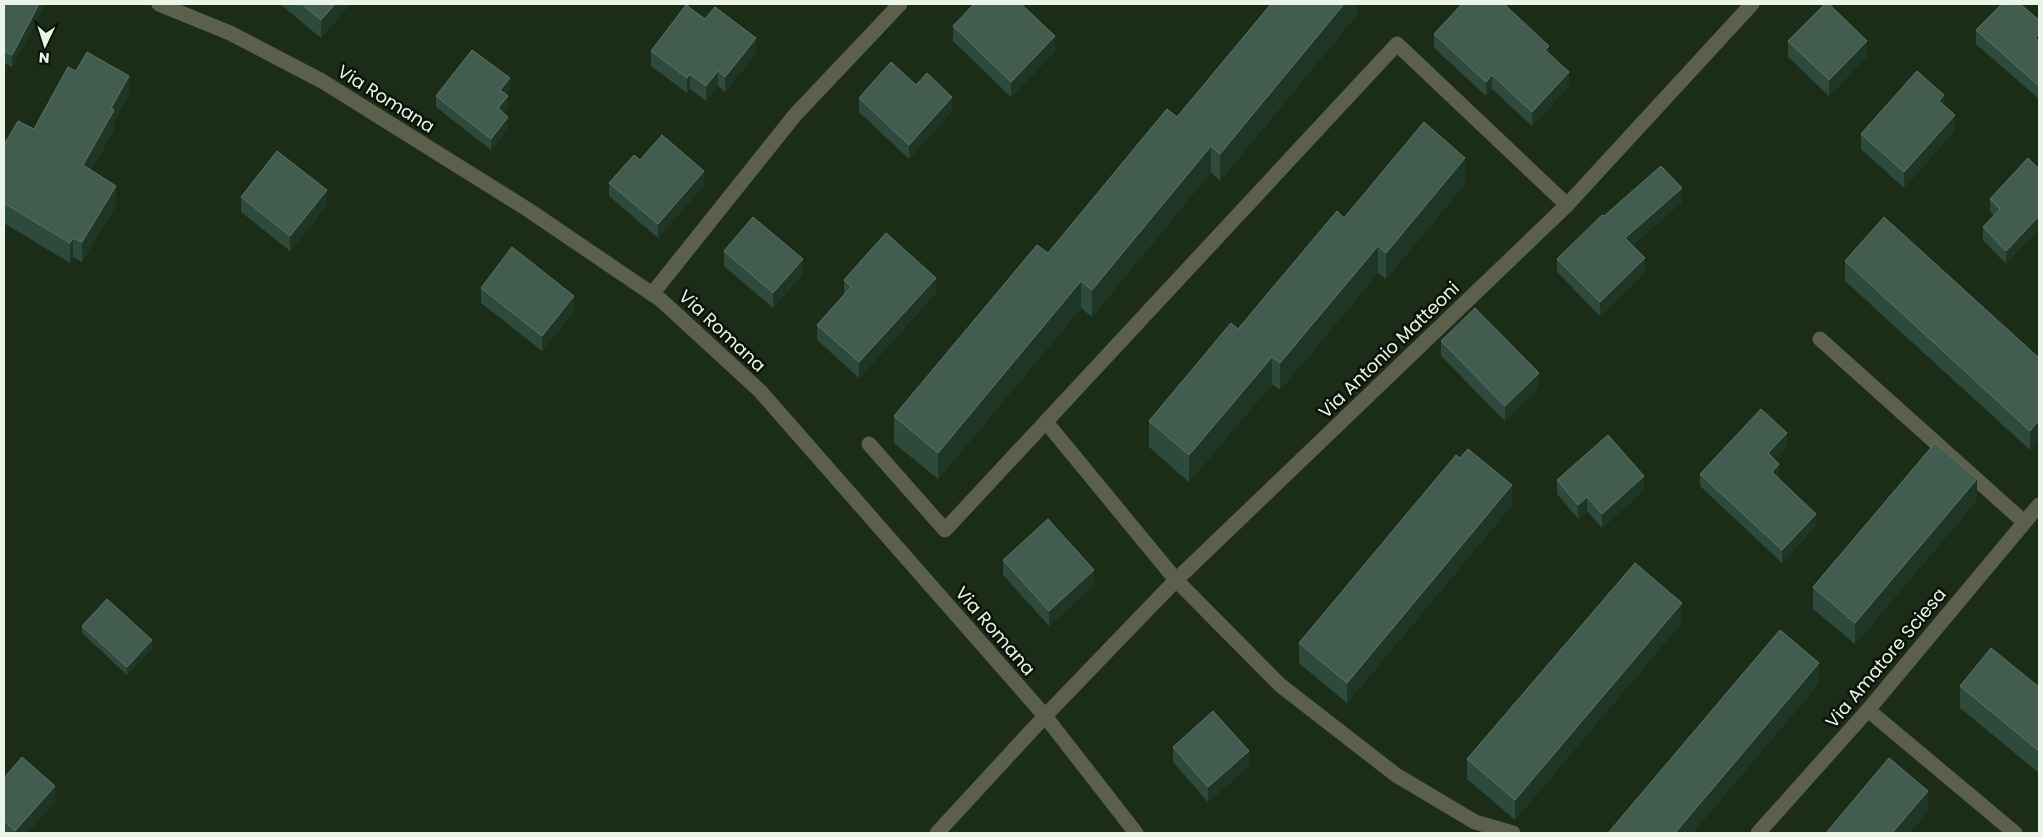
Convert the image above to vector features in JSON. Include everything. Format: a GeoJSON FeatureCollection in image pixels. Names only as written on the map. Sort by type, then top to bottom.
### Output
{"type":"FeatureCollection","features":[{"type":"Feature","properties":{"kind":"street","name":"Via Romana"},"geometry":{"type":"LineString","coordinates":[[159,4],[230,33],[322,81],[527,209],[652,294],[760,391],[1045,716],[1136,833]]}},
{"type":"Feature","properties":{"kind":"street"},"geometry":{"type":"LineString","coordinates":[[652,294],[795,115],[900,4]]}},
{"type":"Feature","properties":{"kind":"street","name":"Via Antonio Matteoni"},"geometry":{"type":"LineString","coordinates":[[936,833],[1176,580],[1567,205],[1752,4]]}},
{"type":"Feature","properties":{"kind":"street"},"geometry":{"type":"LineString","coordinates":[[869,444],[945,530],[1397,44],[1567,205]]}},
{"type":"Feature","properties":{"kind":"street"},"geometry":{"type":"LineString","coordinates":[[1820,339],[2024,522]]}},
{"type":"Feature","properties":{"kind":"street"},"geometry":{"type":"LineString","coordinates":[[1046,422],[1176,580],[1280,685],[1396,775],[1475,822],[1512,833]]}},
{"type":"Feature","properties":{"kind":"street","name":"Via Amatore Sciesa"},"geometry":{"type":"LineString","coordinates":[[1758,833],[1868,710],[2039,505]]}},
{"type":"Feature","properties":{"kind":"street"},"geometry":{"type":"LineString","coordinates":[[1868,710],[2015,833]]}},
{"type":"Feature","properties":{"kind":"building"},"geometry":{"type":"Polygon","coordinates":[[[4,4],[39,4],[12,55],[4,51],[4,4]]]}},
{"type":"Feature","properties":{"kind":"building"},"geometry":{"type":"Polygon","coordinates":[[[302,4],[335,4],[321,20],[302,4]]]}},
{"type":"Feature","properties":{"kind":"building"},"geometry":{"type":"Polygon","coordinates":[[[974,4],[1021,4],[1055,36],[1011,82],[953,26],[974,4]]]}},
{"type":"Feature","properties":{"kind":"building"},"geometry":{"type":"Polygon","coordinates":[[[1271,4],[1344,4],[1220,154],[1211,146],[1092,290],[1081,281],[938,453],[894,416],[1037,245],[1048,253],[1167,109],[1177,117],[1271,4]]]}},
{"type":"Feature","properties":{"kind":"building"},"geometry":{"type":"Polygon","coordinates":[[[1462,4],[1504,4],[1549,46],[1545,50],[1569,72],[1532,112],[1492,75],[1486,82],[1434,34],[1462,4]]]}},
{"type":"Feature","properties":{"kind":"building"},"geometry":{"type":"Polygon","coordinates":[[[1825,4],[1829,4],[1867,41],[1829,80],[1788,41],[1825,4]]]}},
{"type":"Feature","properties":{"kind":"building"},"geometry":{"type":"Polygon","coordinates":[[[2002,4],[2020,4],[2039,20],[2039,34],[2035,38],[2039,42],[2039,86],[1976,30],[2002,4]]]}},
{"type":"Feature","properties":{"kind":"building"},"geometry":{"type":"Polygon","coordinates":[[[686,5],[705,19],[715,7],[756,38],[725,77],[718,71],[706,86],[690,74],[687,78],[651,51],[686,5]]]}},
{"type":"Feature","properties":{"kind":"building"},"geometry":{"type":"Polygon","coordinates":[[[472,50],[510,78],[500,90],[508,96],[498,108],[508,117],[491,139],[436,96],[472,50]]]}},
{"type":"Feature","properties":{"kind":"building"},"geometry":{"type":"Polygon","coordinates":[[[87,52],[129,76],[111,108],[114,110],[83,165],[116,186],[82,242],[73,238],[70,243],[4,203],[4,145],[18,121],[34,129],[68,67],[76,71],[87,52]]]}},
{"type":"Feature","properties":{"kind":"building"},"geometry":{"type":"Polygon","coordinates":[[[891,62],[916,85],[927,73],[952,97],[909,145],[859,98],[891,62]]]}},
{"type":"Feature","properties":{"kind":"building"},"geometry":{"type":"Polygon","coordinates":[[[1917,71],[1944,95],[1939,101],[1955,115],[1904,172],[1861,134],[1917,71]]]}},
{"type":"Feature","properties":{"kind":"building"},"geometry":{"type":"Polygon","coordinates":[[[1424,122],[1465,158],[1386,253],[1378,246],[1280,363],[1272,357],[1189,455],[1149,421],[1231,323],[1238,329],[1337,211],[1344,218],[1424,122]]]}},
{"type":"Feature","properties":{"kind":"building"},"geometry":{"type":"Polygon","coordinates":[[[662,135],[704,171],[658,224],[609,183],[634,155],[640,160],[662,135]]]}},
{"type":"Feature","properties":{"kind":"building"},"geometry":{"type":"Polygon","coordinates":[[[277,151],[327,190],[290,236],[241,197],[277,151]]]}},
{"type":"Feature","properties":{"kind":"building"},"geometry":{"type":"Polygon","coordinates":[[[2028,158],[2039,169],[2039,216],[2006,251],[1983,227],[2000,209],[1990,199],[2028,158]]]}},
{"type":"Feature","properties":{"kind":"building"},"geometry":{"type":"Polygon","coordinates":[[[1661,166],[1682,188],[1625,238],[1645,258],[1600,302],[1557,259],[1602,215],[1604,216],[1661,166]]]}},
{"type":"Feature","properties":{"kind":"building"},"geometry":{"type":"Polygon","coordinates":[[[753,217],[803,259],[773,293],[724,251],[753,217]]]}},
{"type":"Feature","properties":{"kind":"building"},"geometry":{"type":"Polygon","coordinates":[[[1884,217],[2039,358],[2039,420],[2030,431],[1845,261],[1884,217]]]}},
{"type":"Feature","properties":{"kind":"building"},"geometry":{"type":"Polygon","coordinates":[[[886,233],[936,278],[859,362],[817,325],[851,287],[844,280],[886,233]]]}},
{"type":"Feature","properties":{"kind":"building"},"geometry":{"type":"Polygon","coordinates":[[[512,247],[574,296],[542,336],[481,288],[512,247]]]}},
{"type":"Feature","properties":{"kind":"building"},"geometry":{"type":"Polygon","coordinates":[[[1475,308],[1539,373],[1505,406],[1441,341],[1475,308]]]}},
{"type":"Feature","properties":{"kind":"building"},"geometry":{"type":"Polygon","coordinates":[[[1761,409],[1787,433],[1768,453],[1779,464],[1772,472],[1816,514],[1782,550],[1700,474],[1761,409]]]}},
{"type":"Feature","properties":{"kind":"building"},"geometry":{"type":"Polygon","coordinates":[[[1608,435],[1644,476],[1602,514],[1587,497],[1578,505],[1557,480],[1608,435]]]}},
{"type":"Feature","properties":{"kind":"building"},"geometry":{"type":"Polygon","coordinates":[[[1935,443],[1977,479],[1855,623],[1813,587],[1935,443]]]}},
{"type":"Feature","properties":{"kind":"building"},"geometry":{"type":"Polygon","coordinates":[[[1468,449],[1512,485],[1347,683],[1299,643],[1456,455],[1460,458],[1468,449]]]}},
{"type":"Feature","properties":{"kind":"building"},"geometry":{"type":"Polygon","coordinates":[[[1048,519],[1094,570],[1049,611],[1003,560],[1048,519]]]}},
{"type":"Feature","properties":{"kind":"building"},"geometry":{"type":"Polygon","coordinates":[[[1635,563],[1682,603],[1515,800],[1467,759],[1635,563]]]}},
{"type":"Feature","properties":{"kind":"building"},"geometry":{"type":"Polygon","coordinates":[[[107,599],[152,640],[127,667],[82,626],[107,599]]]}},
{"type":"Feature","properties":{"kind":"building"},"geometry":{"type":"Polygon","coordinates":[[[1780,630],[1819,663],[1675,833],[1608,833],[1780,630]]]}},
{"type":"Feature","properties":{"kind":"building"},"geometry":{"type":"Polygon","coordinates":[[[1991,648],[2039,687],[2039,751],[1960,686],[1991,648]]]}},
{"type":"Feature","properties":{"kind":"building"},"geometry":{"type":"Polygon","coordinates":[[[1213,711],[1249,751],[1208,787],[1173,747],[1213,711]]]}},
{"type":"Feature","properties":{"kind":"building"},"geometry":{"type":"Polygon","coordinates":[[[22,757],[55,786],[15,831],[4,821],[4,778],[22,757]]]}},
{"type":"Feature","properties":{"kind":"building"},"geometry":{"type":"Polygon","coordinates":[[[1889,758],[1928,791],[1892,833],[1826,833],[1889,758]]]}}]}
